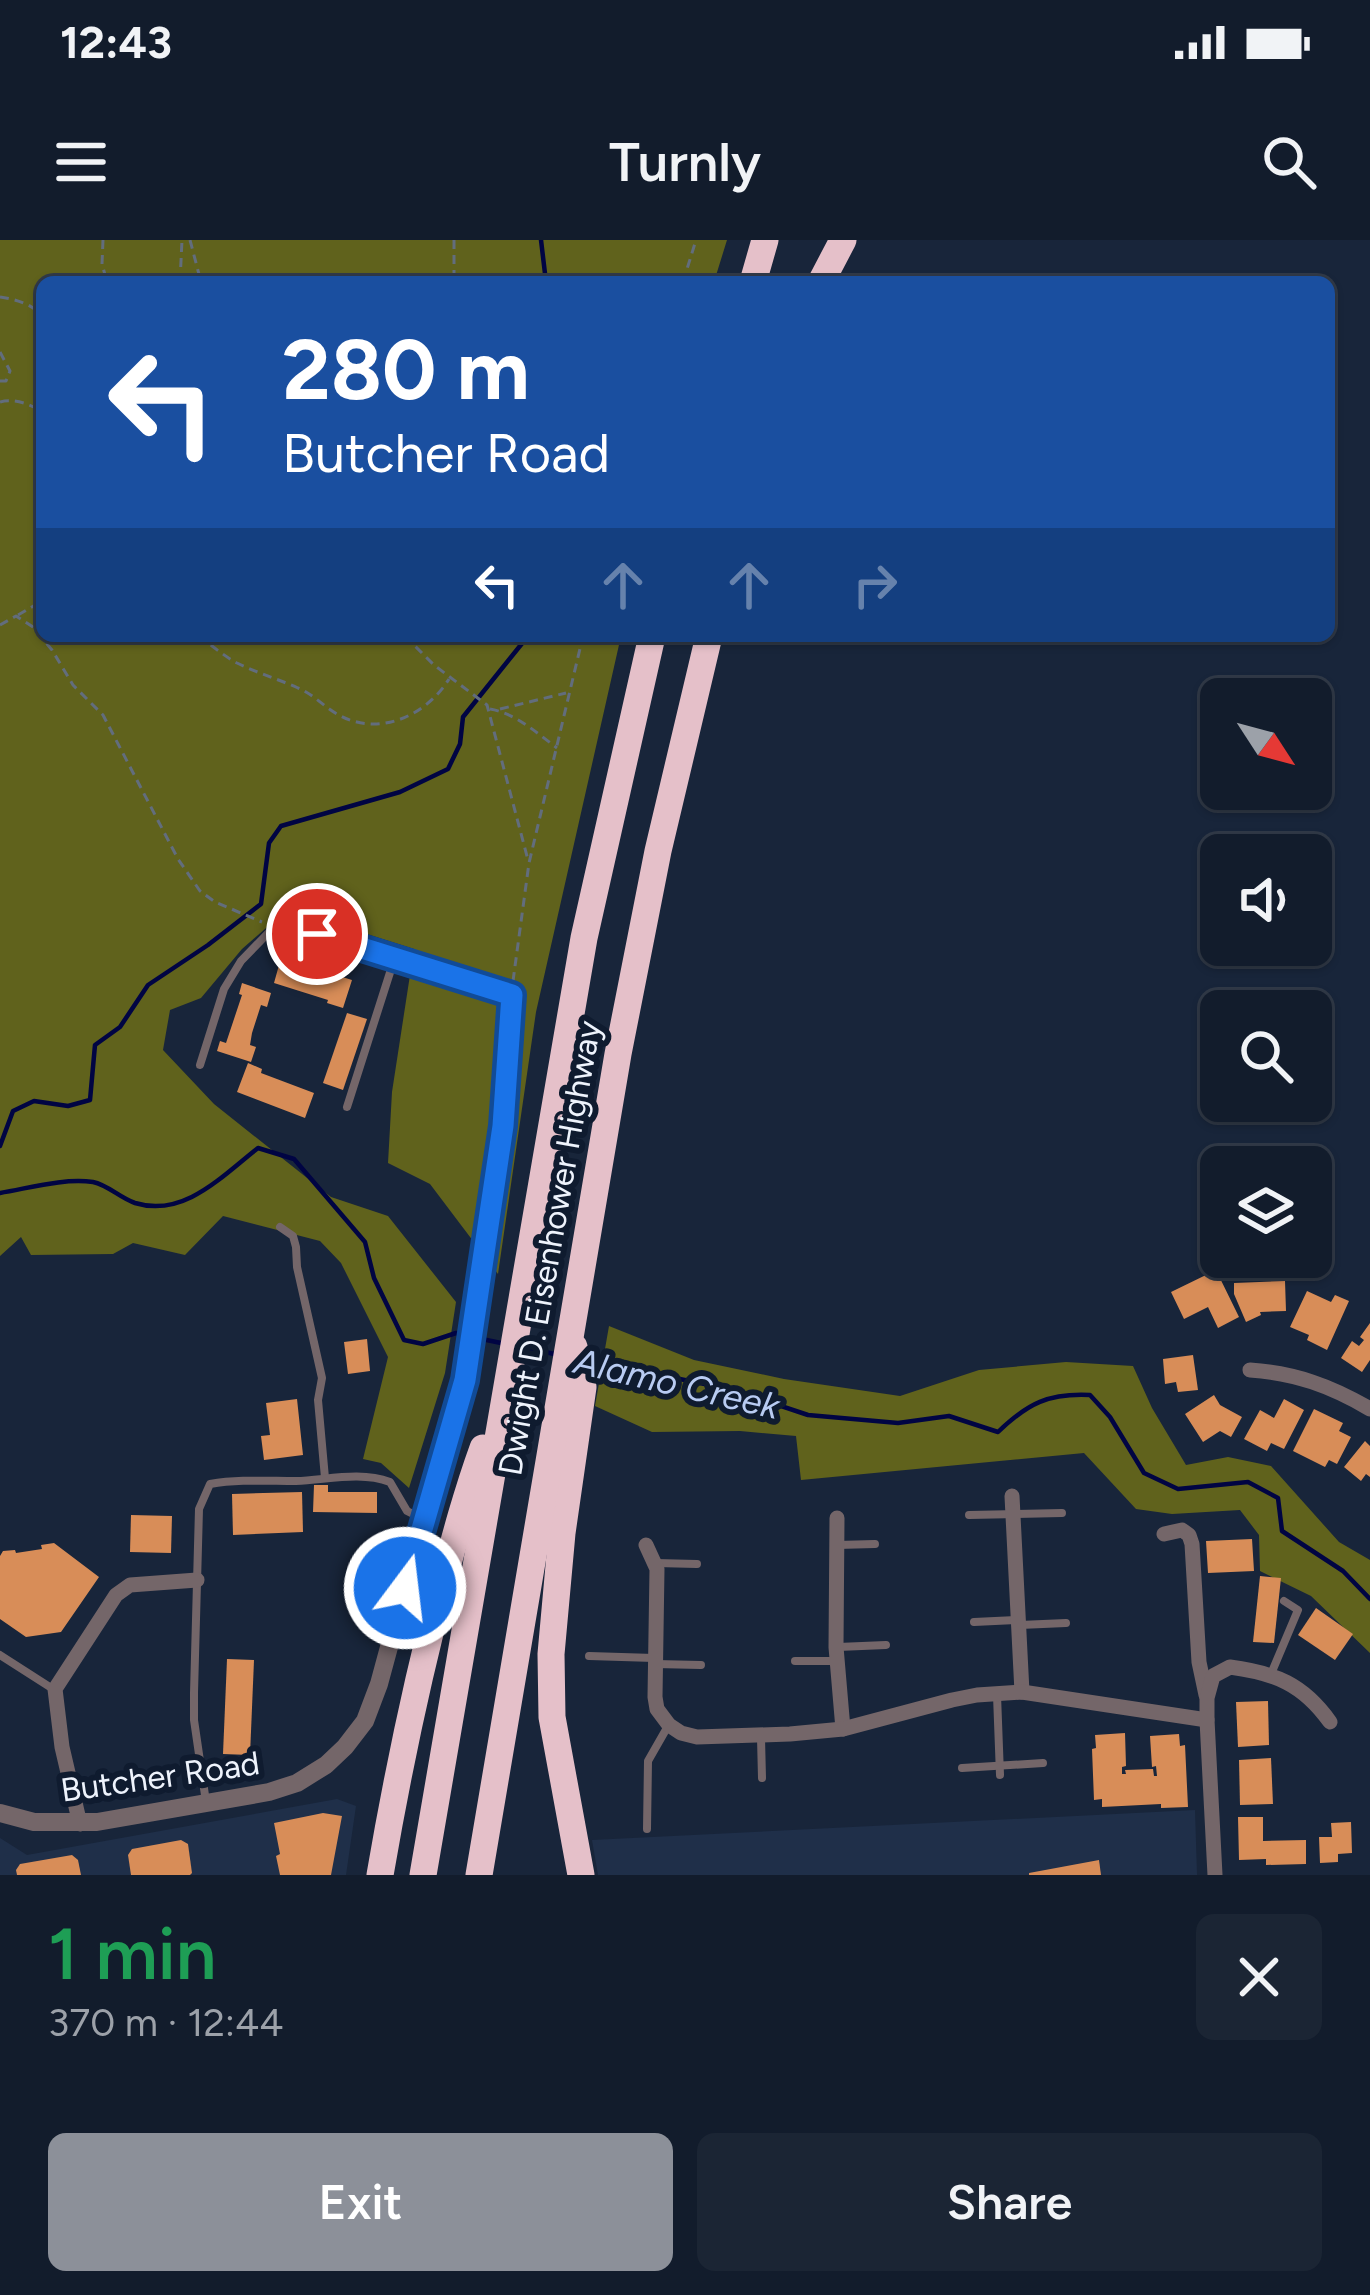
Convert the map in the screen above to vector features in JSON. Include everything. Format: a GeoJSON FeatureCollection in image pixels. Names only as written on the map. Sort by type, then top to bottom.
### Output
{"type":"FeatureCollection","features":[{"type":"Feature","properties":{"kind":"highway"},"geometry":{"type":"LineString","coordinates":[[755,276],[765,240]]}},
{"type":"Feature","properties":{"kind":"highway"},"geometry":{"type":"LineString","coordinates":[[813,276],[823,240]]}},
{"type":"Feature","properties":{"kind":"highway"},"geometry":{"type":"LineString","coordinates":[[824,276],[843,240]]}},
{"type":"Feature","properties":{"kind":"highway","name":"Dwight D. Eisenhower Highway"},"geometry":{"type":"LineString","coordinates":[[423,1875],[584,938],[651,642]]}},
{"type":"Feature","properties":{"kind":"highway","name":"Dwight D. Eisenhower Highway"},"geometry":{"type":"LineString","coordinates":[[478,1875],[572,1384],[571,1332],[642,932],[708,642]]}},
{"type":"Feature","properties":{"kind":"highway"},"geometry":{"type":"LineString","coordinates":[[380,1875],[418,1677],[467,1491],[507,1380]]}},
{"type":"Feature","properties":{"kind":"highway"},"geometry":{"type":"LineString","coordinates":[[572,1384],[551,1654],[552,1717],[581,1875]]}},
{"type":"Feature","properties":{"kind":"street"},"geometry":{"type":"LineString","coordinates":[[317,934],[512,995]]}},
{"type":"Feature","properties":{"kind":"street","name":"Butcher Road"},"geometry":{"type":"LineString","coordinates":[[0,1813],[34,1822],[80,1823],[269,1792],[297,1783],[326,1765],[356,1734],[373,1704],[465,1380],[503,1126],[512,995]]}},
{"type":"Feature","properties":{"kind":"street"},"geometry":{"type":"LineString","coordinates":[[1250,1370],[1281,1372],[1319,1383],[1370,1409]]}},
{"type":"Feature","properties":{"kind":"street"},"geometry":{"type":"LineString","coordinates":[[1012,1496],[1022,1692]]}},
{"type":"Feature","properties":{"kind":"street"},"geometry":{"type":"LineString","coordinates":[[837,1518],[836,1654],[843,1729]]}},
{"type":"Feature","properties":{"kind":"street"},"geometry":{"type":"LineString","coordinates":[[1164,1534],[1182,1530],[1192,1544],[1199,1662],[1207,1698],[1215,1875]]}},
{"type":"Feature","properties":{"kind":"street"},"geometry":{"type":"LineString","coordinates":[[646,1545],[657,1569],[657,1709],[681,1733],[698,1737],[843,1729],[952,1700],[1022,1692],[1207,1720]]}},
{"type":"Feature","properties":{"kind":"street"},"geometry":{"type":"LineString","coordinates":[[80,1823],[62,1747],[55,1689],[116,1595],[130,1585],[197,1580]]}},
{"type":"Feature","properties":{"kind":"street"},"geometry":{"type":"LineString","coordinates":[[1207,1698],[1213,1676],[1230,1666],[1280,1677],[1317,1704],[1330,1722]]}},
{"type":"Feature","properties":{"kind":"lane"},"geometry":{"type":"LineString","coordinates":[[200,1065],[224,989],[241,961],[275,926],[317,934]]}},
{"type":"Feature","properties":{"kind":"lane"},"geometry":{"type":"LineString","coordinates":[[346,1107],[395,958]]}},
{"type":"Feature","properties":{"kind":"lane"},"geometry":{"type":"LineString","coordinates":[[280,1227],[292,1236],[296,1247],[322,1378],[318,1400],[325,1478]]}},
{"type":"Feature","properties":{"kind":"lane"},"geometry":{"type":"LineString","coordinates":[[206,1804],[194,1720],[199,1509],[210,1484],[241,1479],[377,1478],[390,1483],[407,1511],[424,1519]]}},
{"type":"Feature","properties":{"kind":"lane"},"geometry":{"type":"LineString","coordinates":[[969,1515],[1062,1513]]}},
{"type":"Feature","properties":{"kind":"lane"},"geometry":{"type":"LineString","coordinates":[[837,1545],[875,1544]]}},
{"type":"Feature","properties":{"kind":"lane"},"geometry":{"type":"LineString","coordinates":[[655,1563],[697,1564]]}},
{"type":"Feature","properties":{"kind":"lane"},"geometry":{"type":"LineString","coordinates":[[1270,1675],[1298,1610],[1285,1601]]}},
{"type":"Feature","properties":{"kind":"lane"},"geometry":{"type":"LineString","coordinates":[[974,1622],[1066,1623]]}},
{"type":"Feature","properties":{"kind":"lane"},"geometry":{"type":"LineString","coordinates":[[795,1661],[886,1645]]}},
{"type":"Feature","properties":{"kind":"lane"},"geometry":{"type":"LineString","coordinates":[[0,1655],[55,1689]]}},
{"type":"Feature","properties":{"kind":"lane"},"geometry":{"type":"LineString","coordinates":[[589,1655],[701,1665]]}},
{"type":"Feature","properties":{"kind":"lane"},"geometry":{"type":"LineString","coordinates":[[997,1694],[1000,1770]]}},
{"type":"Feature","properties":{"kind":"lane"},"geometry":{"type":"LineString","coordinates":[[647,1829],[647,1761],[669,1725]]}},
{"type":"Feature","properties":{"kind":"lane"},"geometry":{"type":"LineString","coordinates":[[761,1735],[762,1778]]}},
{"type":"Feature","properties":{"kind":"lane"},"geometry":{"type":"LineString","coordinates":[[962,1768],[1000,1770],[1042,1763]]}},
{"type":"Feature","properties":{"kind":"path"},"geometry":{"type":"LineString","coordinates":[[103,240],[105,276]]}},
{"type":"Feature","properties":{"kind":"path"},"geometry":{"type":"LineString","coordinates":[[180,276],[182,240]]}},
{"type":"Feature","properties":{"kind":"path"},"geometry":{"type":"LineString","coordinates":[[190,240],[199,276]]}},
{"type":"Feature","properties":{"kind":"path"},"geometry":{"type":"LineString","coordinates":[[454,240],[454,276]]}},
{"type":"Feature","properties":{"kind":"path"},"geometry":{"type":"LineString","coordinates":[[685,276],[696,240]]}},
{"type":"Feature","properties":{"kind":"path"},"geometry":{"type":"LineString","coordinates":[[0,297],[36,310]]}},
{"type":"Feature","properties":{"kind":"path"},"geometry":{"type":"LineString","coordinates":[[0,352],[10,371],[6,381],[0,381]]}},
{"type":"Feature","properties":{"kind":"path"},"geometry":{"type":"LineString","coordinates":[[0,402],[36,408]]}},
{"type":"Feature","properties":{"kind":"path"},"geometry":{"type":"LineString","coordinates":[[0,625],[36,604]]}},
{"type":"Feature","properties":{"kind":"path"},"geometry":{"type":"LineString","coordinates":[[16,616],[36,631]]}},
{"type":"Feature","properties":{"kind":"path"},"geometry":{"type":"LineString","coordinates":[[45,642],[74,685],[103,715],[178,859],[200,891],[248,918],[275,926]]}},
{"type":"Feature","properties":{"kind":"path"},"geometry":{"type":"LineString","coordinates":[[208,642],[236,662],[307,692],[339,715],[365,725],[388,724],[418,710],[449,679]]}},
{"type":"Feature","properties":{"kind":"path"},"geometry":{"type":"LineString","coordinates":[[411,642],[487,707],[557,748]]}},
{"type":"Feature","properties":{"kind":"path"},"geometry":{"type":"LineString","coordinates":[[512,995],[529,862],[582,642]]}},
{"type":"Feature","properties":{"kind":"path"},"geometry":{"type":"LineString","coordinates":[[498,710],[570,692]]}},
{"type":"Feature","properties":{"kind":"path"},"geometry":{"type":"LineString","coordinates":[[487,707],[529,862]]}},
{"type":"Feature","properties":{"kind":"shaded area"},"geometry":{"type":"Polygon","coordinates":[[[0,240],[727,240],[716,276],[36,276],[36,642],[620,642],[536,1012],[498,1274],[430,1184],[388,1163],[392,1092],[414,949],[288,909],[242,949],[201,998],[170,1010],[163,1050],[214,1104],[331,1197],[388,1216],[456,1302],[445,1373],[409,1488],[381,1463],[363,1459],[388,1357],[341,1263],[320,1241],[223,1216],[185,1255],[133,1243],[113,1254],[31,1255],[21,1237],[0,1256],[0,240]]]}},
{"type":"Feature","properties":{"kind":"shaded area"},"geometry":{"type":"Polygon","coordinates":[[[609,1326],[694,1360],[900,1396],[979,1370],[1066,1362],[1133,1366],[1186,1465],[1228,1457],[1271,1466],[1339,1542],[1370,1560],[1370,1653],[1311,1596],[1260,1571],[1259,1535],[1240,1510],[1172,1514],[1136,1509],[1084,1453],[801,1480],[796,1436],[652,1432],[595,1406],[609,1326]]]}},
{"type":"Feature","properties":{"kind":"shaded area"},"geometry":{"type":"Polygon","coordinates":[[[337,1799],[356,1806],[346,1875],[0,1875],[0,1838],[27,1855],[337,1799]]]}},
{"type":"Feature","properties":{"kind":"shaded area"},"geometry":{"type":"Polygon","coordinates":[[[1195,1810],[1197,1875],[598,1875],[592,1840],[1195,1810]]]}},
{"type":"Feature","properties":{"kind":"building"},"geometry":{"type":"Polygon","coordinates":[[[281,958],[352,980],[343,1008],[274,983],[281,958]]]}},
{"type":"Feature","properties":{"kind":"building"},"geometry":{"type":"Polygon","coordinates":[[[242,983],[271,993],[267,1007],[261,1005],[252,1033],[250,1045],[256,1047],[251,1062],[217,1051],[220,1041],[226,1043],[242,983]]]}},
{"type":"Feature","properties":{"kind":"building"},"geometry":{"type":"Polygon","coordinates":[[[347,1013],[367,1019],[343,1090],[323,1083],[347,1013]]]}},
{"type":"Feature","properties":{"kind":"building"},"geometry":{"type":"Polygon","coordinates":[[[248,1063],[262,1069],[261,1073],[314,1093],[305,1118],[237,1092],[248,1063]]]}},
{"type":"Feature","properties":{"kind":"building"},"geometry":{"type":"Polygon","coordinates":[[[1200,1278],[1220,1278],[1239,1317],[1218,1328],[1208,1307],[1184,1319],[1171,1292],[1200,1278]]]}},
{"type":"Feature","properties":{"kind":"building"},"geometry":{"type":"Polygon","coordinates":[[[1285,1281],[1286,1311],[1260,1312],[1246,1322],[1234,1283],[1285,1281]]]}},
{"type":"Feature","properties":{"kind":"building"},"geometry":{"type":"Polygon","coordinates":[[[1307,1291],[1331,1302],[1335,1295],[1349,1301],[1327,1350],[1290,1327],[1307,1291]]]}},
{"type":"Feature","properties":{"kind":"building"},"geometry":{"type":"Polygon","coordinates":[[[1370,1323],[1370,1360],[1362,1372],[1341,1358],[1352,1341],[1359,1346],[1364,1340],[1360,1337],[1370,1323]]]}},
{"type":"Feature","properties":{"kind":"building"},"geometry":{"type":"Polygon","coordinates":[[[367,1339],[370,1371],[348,1374],[344,1342],[367,1339]]]}},
{"type":"Feature","properties":{"kind":"building"},"geometry":{"type":"Polygon","coordinates":[[[1193,1355],[1198,1390],[1178,1392],[1176,1382],[1165,1384],[1163,1359],[1193,1355]]]}},
{"type":"Feature","properties":{"kind":"building"},"geometry":{"type":"Polygon","coordinates":[[[1214,1395],[1220,1405],[1242,1417],[1231,1437],[1220,1431],[1203,1442],[1185,1414],[1214,1395]]]}},
{"type":"Feature","properties":{"kind":"building"},"geometry":{"type":"Polygon","coordinates":[[[297,1399],[303,1455],[264,1460],[261,1436],[270,1435],[266,1403],[297,1399]]]}},
{"type":"Feature","properties":{"kind":"building"},"geometry":{"type":"Polygon","coordinates":[[[1284,1399],[1304,1410],[1284,1449],[1271,1443],[1267,1451],[1244,1439],[1260,1410],[1274,1418],[1284,1399]]]}},
{"type":"Feature","properties":{"kind":"building"},"geometry":{"type":"Polygon","coordinates":[[[1314,1409],[1343,1423],[1339,1431],[1351,1437],[1337,1464],[1329,1460],[1325,1467],[1293,1451],[1314,1409]]]}},
{"type":"Feature","properties":{"kind":"building"},"geometry":{"type":"Polygon","coordinates":[[[1365,1441],[1370,1446],[1370,1477],[1366,1474],[1361,1481],[1344,1467],[1365,1441]]]}},
{"type":"Feature","properties":{"kind":"building"},"geometry":{"type":"Polygon","coordinates":[[[314,1485],[328,1485],[328,1492],[377,1492],[377,1513],[313,1512],[314,1485]]]}},
{"type":"Feature","properties":{"kind":"building"},"geometry":{"type":"Polygon","coordinates":[[[302,1492],[303,1532],[233,1535],[232,1494],[302,1492]]]}},
{"type":"Feature","properties":{"kind":"building"},"geometry":{"type":"Polygon","coordinates":[[[131,1515],[172,1516],[171,1553],[130,1552],[131,1515]]]}},
{"type":"Feature","properties":{"kind":"building"},"geometry":{"type":"Polygon","coordinates":[[[1252,1539],[1254,1571],[1208,1573],[1206,1541],[1252,1539]]]}},
{"type":"Feature","properties":{"kind":"building"},"geometry":{"type":"Polygon","coordinates":[[[54,1543],[99,1577],[61,1632],[26,1637],[0,1619],[0,1556],[3,1551],[42,1549],[41,1545],[54,1543]]]}},
{"type":"Feature","properties":{"kind":"building"},"geometry":{"type":"Polygon","coordinates":[[[1260,1576],[1281,1578],[1274,1643],[1253,1642],[1260,1576]]]}},
{"type":"Feature","properties":{"kind":"building"},"geometry":{"type":"Polygon","coordinates":[[[1316,1608],[1353,1634],[1335,1660],[1298,1635],[1316,1608]]]}},
{"type":"Feature","properties":{"kind":"building"},"geometry":{"type":"Polygon","coordinates":[[[227,1659],[254,1660],[250,1755],[223,1754],[227,1659]]]}},
{"type":"Feature","properties":{"kind":"building"},"geometry":{"type":"Polygon","coordinates":[[[1268,1701],[1269,1745],[1238,1747],[1236,1702],[1268,1701]]]}},
{"type":"Feature","properties":{"kind":"building"},"geometry":{"type":"Polygon","coordinates":[[[1125,1733],[1122,1774],[1153,1769],[1154,1776],[1150,1736],[1179,1734],[1180,1746],[1185,1745],[1188,1807],[1102,1807],[1102,1799],[1094,1800],[1095,1735],[1125,1733]]]}},
{"type":"Feature","properties":{"kind":"building"},"geometry":{"type":"Polygon","coordinates":[[[1271,1758],[1273,1804],[1240,1805],[1239,1760],[1271,1758]]]}},
{"type":"Feature","properties":{"kind":"building"},"geometry":{"type":"Polygon","coordinates":[[[323,1813],[342,1816],[331,1875],[280,1875],[274,1823],[323,1813]]]}},
{"type":"Feature","properties":{"kind":"building"},"geometry":{"type":"Polygon","coordinates":[[[1238,1817],[1263,1817],[1263,1841],[1306,1840],[1306,1864],[1239,1860],[1238,1817]]]}},
{"type":"Feature","properties":{"kind":"building"},"geometry":{"type":"Polygon","coordinates":[[[1351,1822],[1352,1853],[1338,1854],[1338,1862],[1320,1863],[1319,1837],[1332,1837],[1331,1823],[1351,1822]]]}},
{"type":"Feature","properties":{"kind":"building"},"geometry":{"type":"Polygon","coordinates":[[[181,1840],[188,1844],[190,1875],[131,1875],[128,1855],[132,1849],[181,1840]]]}},
{"type":"Feature","properties":{"kind":"building"},"geometry":{"type":"Polygon","coordinates":[[[72,1855],[81,1875],[17,1875],[20,1864],[72,1855]]]}},
{"type":"Feature","properties":{"kind":"building"},"geometry":{"type":"Polygon","coordinates":[[[1099,1860],[1101,1875],[1029,1875],[1029,1873],[1099,1860]]]}},
{"type":"Feature","properties":{"kind":"waterway","name":"Alamo Creek"},"geometry":{"type":"LineString","coordinates":[[541,240],[545,276]]}},
{"type":"Feature","properties":{"kind":"waterway","name":"Alamo Creek"},"geometry":{"type":"LineString","coordinates":[[0,1146],[13,1111],[34,1101],[68,1106],[90,1100],[95,1045],[120,1027],[148,985],[261,904],[269,843],[281,826],[400,792],[448,769],[460,744],[463,717],[523,642]]}},
{"type":"Feature","properties":{"kind":"waterway","name":"Alamo Creek"},"geometry":{"type":"LineString","coordinates":[[0,1193],[82,1181],[135,1203],[170,1205],[201,1192],[258,1148],[294,1159],[365,1242],[374,1278],[404,1340],[423,1344],[456,1333],[466,1336]]}},
{"type":"Feature","properties":{"kind":"waterway","name":"Alamo Creek"},"geometry":{"type":"LineString","coordinates":[[477,1338],[501,1343]]}},
{"type":"Feature","properties":{"kind":"waterway","name":"Alamo Creek"},"geometry":{"type":"LineString","coordinates":[[524,1347],[554,1354]]}},
{"type":"Feature","properties":{"kind":"waterway","name":"Alamo Creek"},"geometry":{"type":"LineString","coordinates":[[589,1361],[730,1389],[808,1415],[898,1423],[949,1416],[998,1432],[1040,1402],[1090,1395],[1110,1417],[1144,1473],[1178,1489],[1248,1482],[1278,1498],[1282,1531],[1343,1571],[1370,1599]]}},
{"type":"Feature","properties":{"kind":"route"},"geometry":{"type":"LineString","coordinates":[[317,934],[512,995],[503,1126],[465,1380],[405,1588]]}}]}
